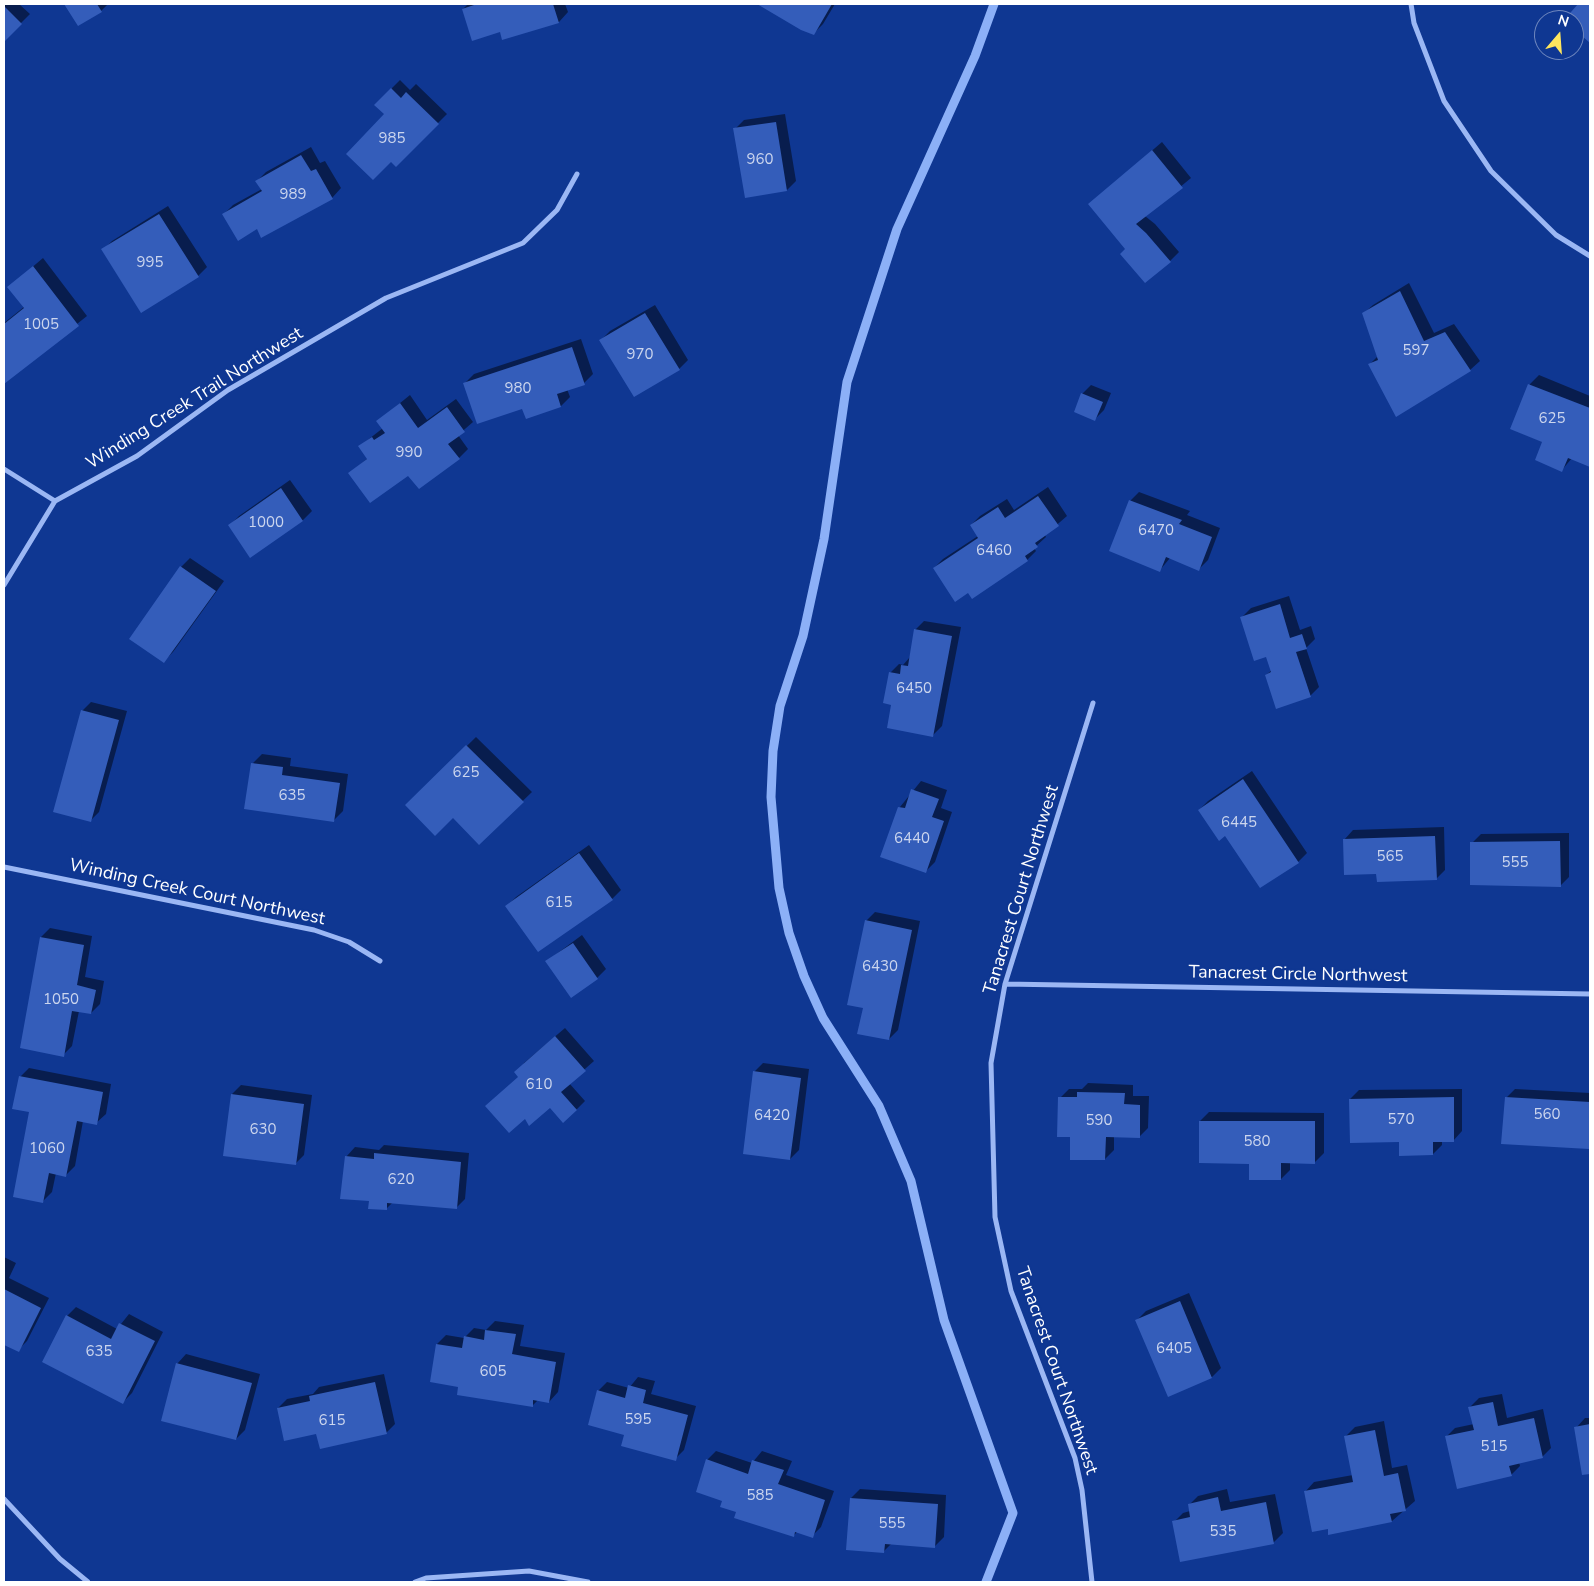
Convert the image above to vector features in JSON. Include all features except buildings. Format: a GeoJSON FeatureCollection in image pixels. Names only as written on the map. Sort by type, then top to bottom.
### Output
{"type":"FeatureCollection","features":[{"type":"Feature","properties":{"kind":"street"},"geometry":{"type":"LineString","coordinates":[[1411,4],[1414,23],[1444,101],[1491,171],[1556,235],[1590,256]]}},
{"type":"Feature","properties":{"kind":"street","name":"Winding Creek Trail Northwest"},"geometry":{"type":"LineString","coordinates":[[54,501],[136,456],[228,390],[386,298],[523,243],[557,210],[577,174]]}},
{"type":"Feature","properties":{"kind":"street"},"geometry":{"type":"LineString","coordinates":[[4,469],[54,501],[4,586]]}},
{"type":"Feature","properties":{"kind":"street","name":"Tanacrest Court Northwest"},"geometry":{"type":"LineString","coordinates":[[1092,1582],[1082,1490],[1075,1458],[1011,1290],[995,1217],[992,1063],[1006,984],[1093,703]]}},
{"type":"Feature","properties":{"kind":"street","name":"Winding Creek Court Northwest"},"geometry":{"type":"LineString","coordinates":[[4,867],[314,930],[349,942],[380,961]]}},
{"type":"Feature","properties":{"kind":"street","name":"Tanacrest Circle Northwest"},"geometry":{"type":"LineString","coordinates":[[1006,984],[1590,994]]}},
{"type":"Feature","properties":{"kind":"street"},"geometry":{"type":"LineString","coordinates":[[4,1500],[60,1558],[88,1582]]}},
{"type":"Feature","properties":{"kind":"street"},"geometry":{"type":"LineString","coordinates":[[415,1582],[426,1578],[529,1571],[588,1582]]}},
{"type":"Feature","properties":{"kind":"waterway"},"geometry":{"type":"LineString","coordinates":[[986,1582],[1013,1513],[944,1320],[911,1181],[879,1106],[823,1018],[804,976],[789,933],[779,888],[771,797],[773,751],[780,706],[803,636],[824,539],[847,382],[897,229],[975,56],[994,4]]}}]}
